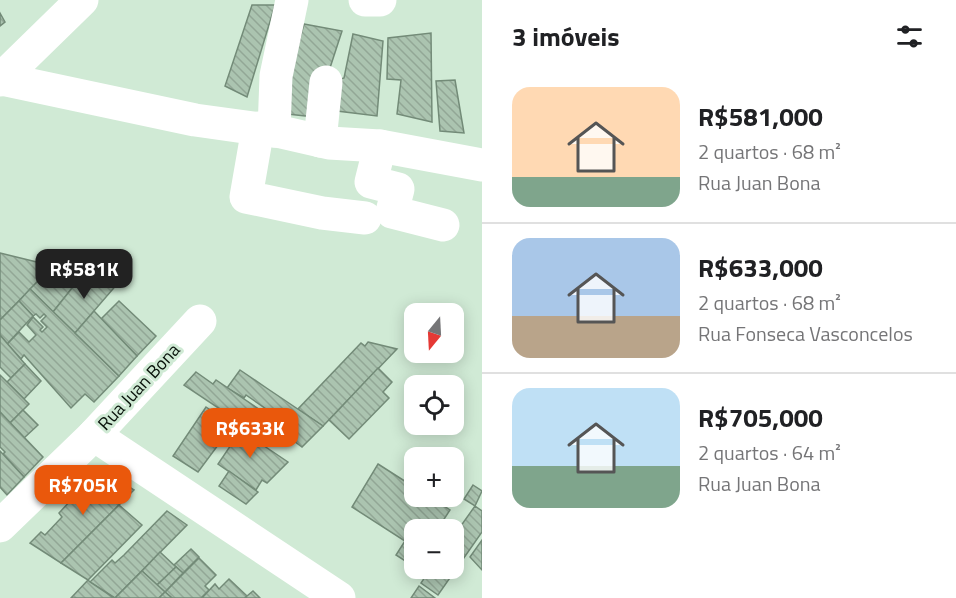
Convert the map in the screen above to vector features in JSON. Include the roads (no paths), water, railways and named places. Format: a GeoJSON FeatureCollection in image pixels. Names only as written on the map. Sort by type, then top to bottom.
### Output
{"type":"FeatureCollection","features":[{"type":"Feature","properties":{"kind":"street"},"geometry":{"type":"LineString","coordinates":[[1,80],[82,0]]}},
{"type":"Feature","properties":{"kind":"street"},"geometry":{"type":"LineString","coordinates":[[292,0],[266,130],[246,196],[322,213],[365,218]]}},
{"type":"Feature","properties":{"kind":"street"},"geometry":{"type":"LineString","coordinates":[[364,0],[380,0]]}},
{"type":"Feature","properties":{"kind":"street"},"geometry":{"type":"LineString","coordinates":[[1,80],[119,106],[320,141],[380,146],[482,165]]}},
{"type":"Feature","properties":{"kind":"street"},"geometry":{"type":"LineString","coordinates":[[320,141],[326,82]]}},
{"type":"Feature","properties":{"kind":"street"},"geometry":{"type":"LineString","coordinates":[[380,146],[371,182],[398,189],[393,212],[443,225]]}},
{"type":"Feature","properties":{"kind":"street","name":"Rua Juan Bona"},"geometry":{"type":"LineString","coordinates":[[0,526],[94,435],[200,321]]}},
{"type":"Feature","properties":{"kind":"street"},"geometry":{"type":"LineString","coordinates":[[94,435],[339,598]]}}]}
